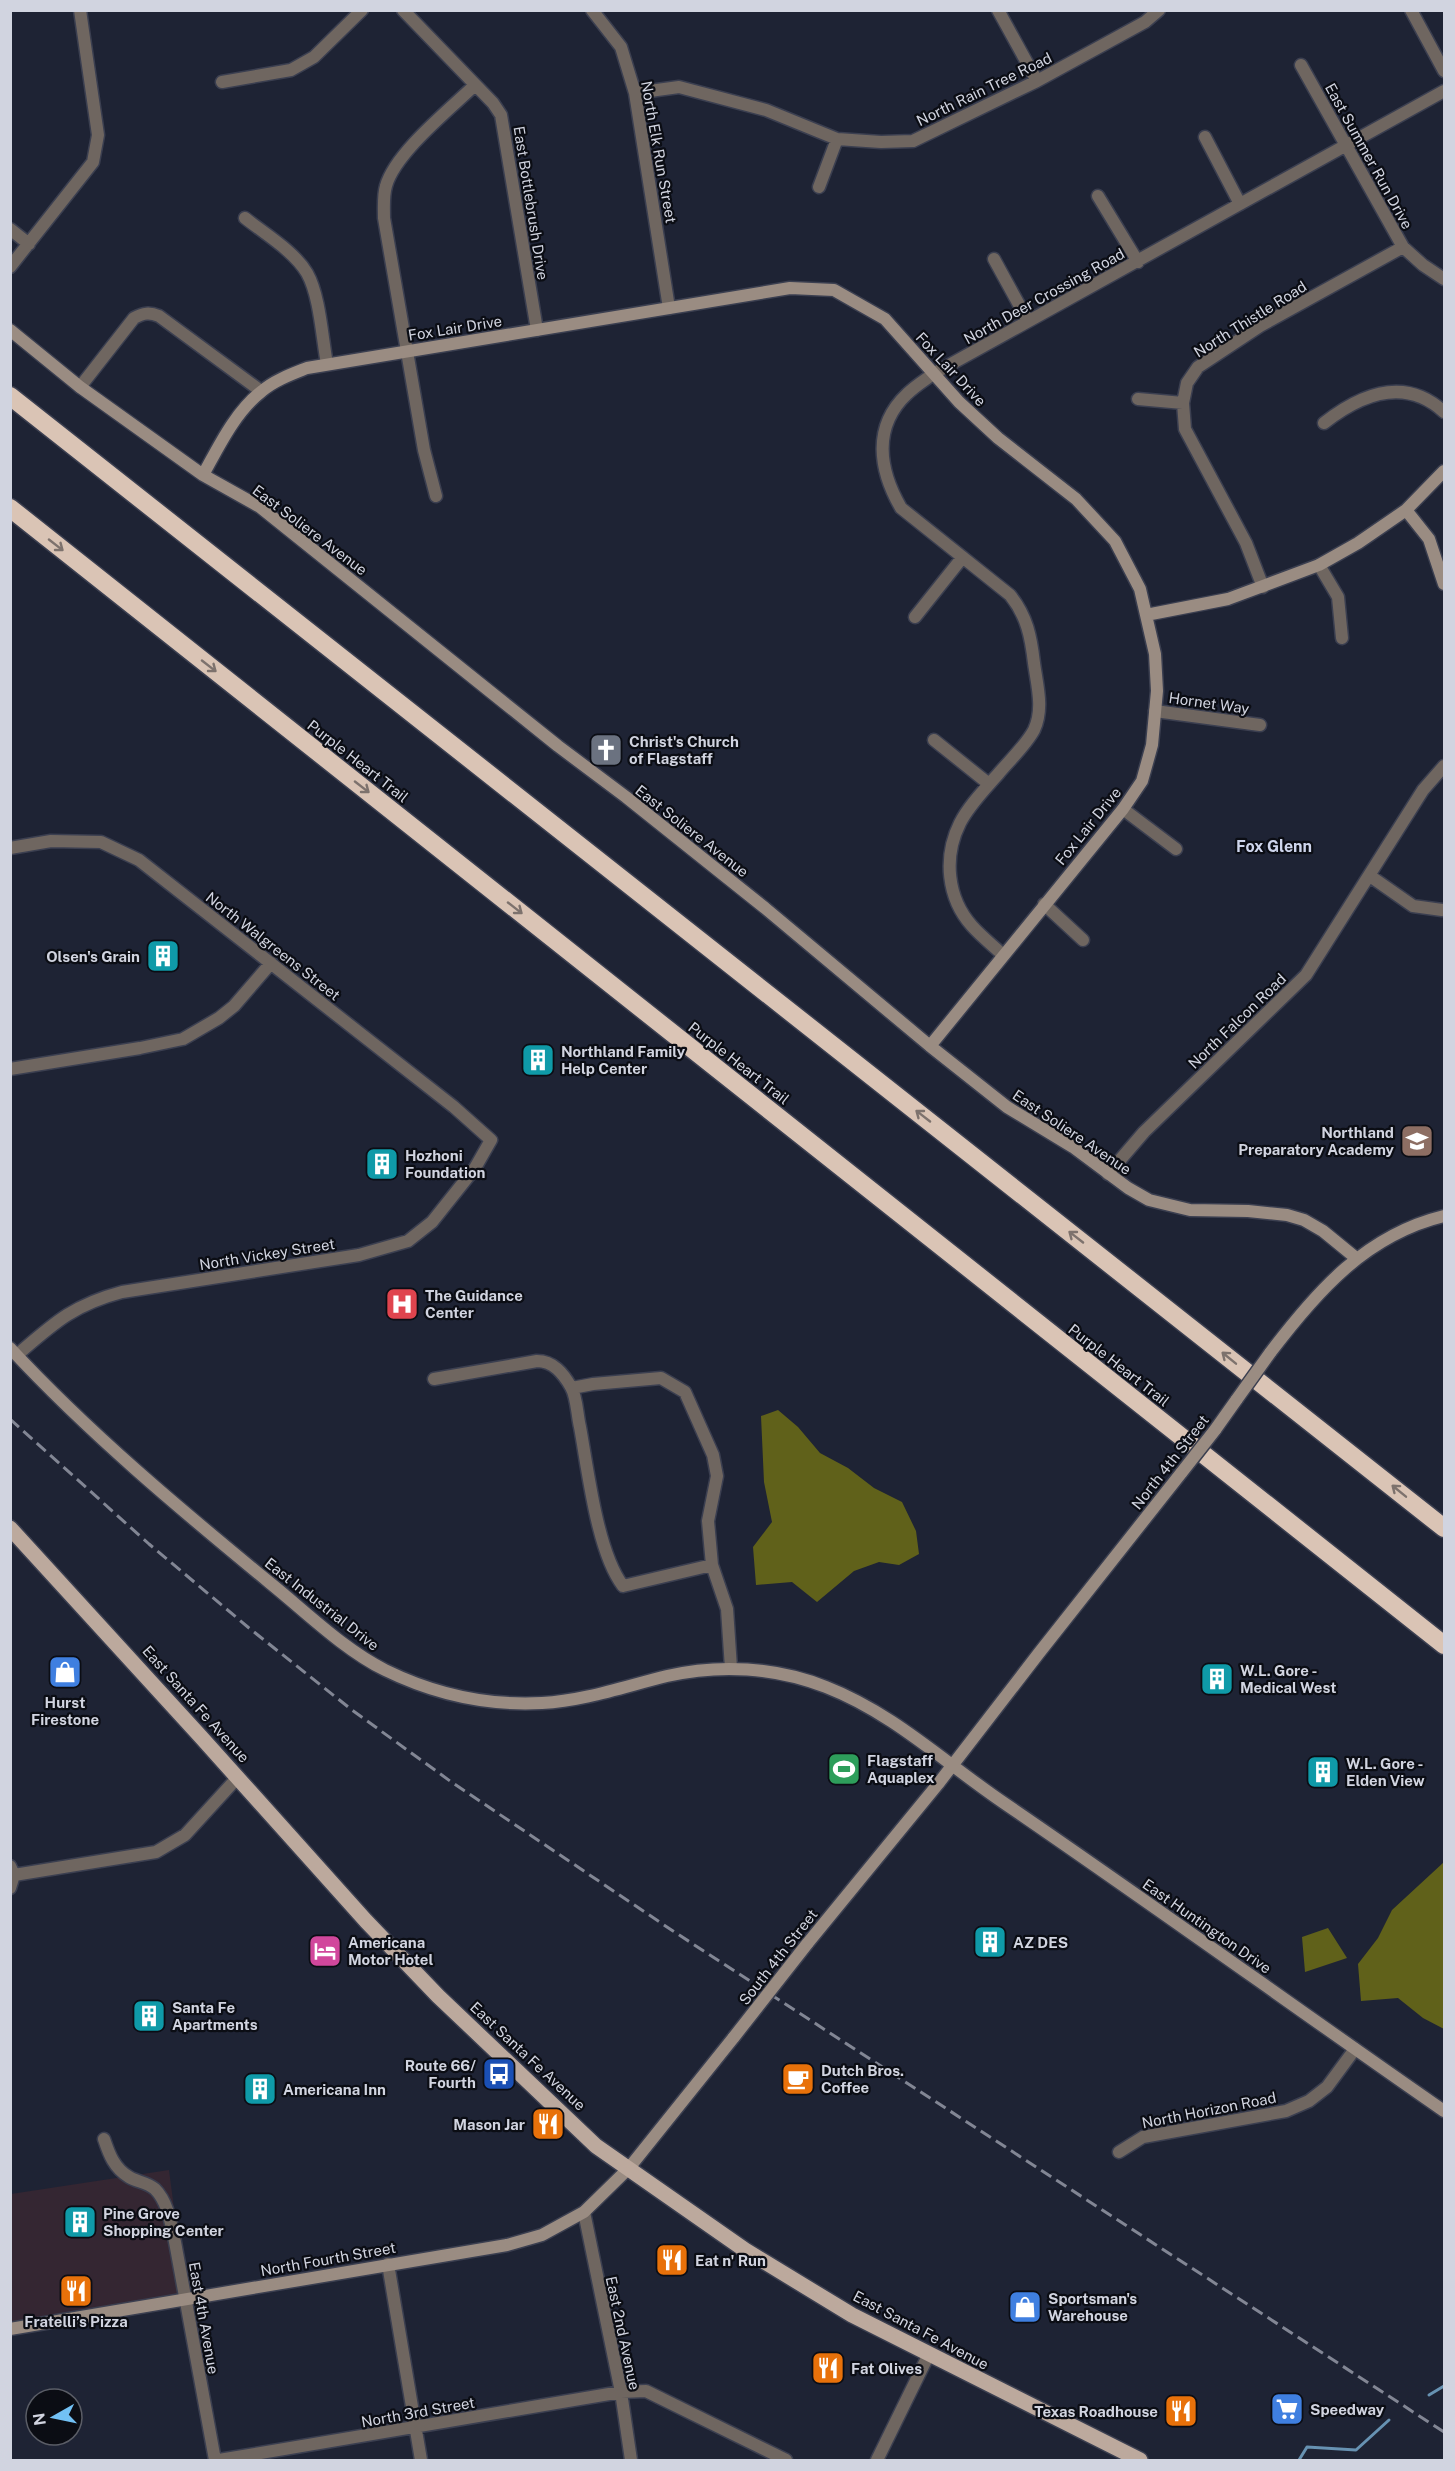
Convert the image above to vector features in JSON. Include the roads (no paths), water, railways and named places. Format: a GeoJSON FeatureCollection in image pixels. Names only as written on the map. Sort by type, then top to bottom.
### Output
{"type":"FeatureCollection","features":[{"type":"Feature","properties":{"kind":"highway"},"geometry":{"type":"LineString","coordinates":[[10,396],[1444,1528]]}},
{"type":"Feature","properties":{"kind":"highway","name":"Purple Heart Trail"},"geometry":{"type":"LineString","coordinates":[[10,508],[1444,1645]]}},
{"type":"Feature","properties":{"kind":"main road","name":"East Santa Fe Avenue"},"geometry":{"type":"LineString","coordinates":[[10,1528],[238,1777],[366,1921],[438,1996],[596,2146],[745,2250],[852,2315],[1140,2460]]}},
{"type":"Feature","properties":{"kind":"street"},"geometry":{"type":"LineString","coordinates":[[10,267],[93,162],[98,135],[80,10]]}},
{"type":"Feature","properties":{"kind":"street"},"geometry":{"type":"LineString","coordinates":[[222,82],[291,70],[314,57],[362,10]]}},
{"type":"Feature","properties":{"kind":"street","name":"East Bottlebrush Drive"},"geometry":{"type":"LineString","coordinates":[[403,10],[493,103],[501,115],[537,330]]}},
{"type":"Feature","properties":{"kind":"street","name":"North Elk Run Street"},"geometry":{"type":"LineString","coordinates":[[592,10],[621,46],[635,93],[669,308]]}},
{"type":"Feature","properties":{"kind":"street"},"geometry":{"type":"LineString","coordinates":[[999,10],[1037,81]]}},
{"type":"Feature","properties":{"kind":"street","name":"North Rain Tree Road"},"geometry":{"type":"LineString","coordinates":[[635,93],[679,87],[766,110],[837,139],[881,142],[913,141],[1037,81],[1145,22],[1159,10]]}},
{"type":"Feature","properties":{"kind":"street"},"geometry":{"type":"LineString","coordinates":[[1411,10],[1444,71]]}},
{"type":"Feature","properties":{"kind":"street","name":"East Summer Run Drive"},"geometry":{"type":"LineString","coordinates":[[1301,65],[1403,247],[1423,265],[1444,279]]}},
{"type":"Feature","properties":{"kind":"street"},"geometry":{"type":"LineString","coordinates":[[436,496],[424,450],[383,201],[386,185],[399,160],[475,85]]}},
{"type":"Feature","properties":{"kind":"street","name":"North Deer Crossing Road"},"geometry":{"type":"LineString","coordinates":[[1002,954],[972,926],[961,911],[954,897],[949,861],[952,843],[961,821],[1034,731],[1040,709],[1032,641],[1020,607],[1010,595],[901,508],[890,489],[883,468],[884,435],[890,418],[907,394],[933,374],[1444,91]]}},
{"type":"Feature","properties":{"kind":"street"},"geometry":{"type":"LineString","coordinates":[[1205,137],[1240,204]]}},
{"type":"Feature","properties":{"kind":"street"},"geometry":{"type":"LineString","coordinates":[[819,187],[837,139]]}},
{"type":"Feature","properties":{"kind":"street"},"geometry":{"type":"LineString","coordinates":[[1098,196],[1138,262]]}},
{"type":"Feature","properties":{"kind":"street"},"geometry":{"type":"LineString","coordinates":[[245,218],[296,259],[308,274],[315,297],[327,364]]}},
{"type":"Feature","properties":{"kind":"street"},"geometry":{"type":"LineString","coordinates":[[10,229],[29,244]]}},
{"type":"Feature","properties":{"kind":"street","name":"North Thistle Road"},"geometry":{"type":"LineString","coordinates":[[1263,587],[1246,543],[1185,429],[1183,404],[1187,383],[1198,367],[1260,326],[1403,247]]}},
{"type":"Feature","properties":{"kind":"street"},"geometry":{"type":"LineString","coordinates":[[993,260],[1028,321]]}},
{"type":"Feature","properties":{"kind":"street","name":"Fox Lair Drive"},"geometry":{"type":"LineString","coordinates":[[203,475],[223,438],[261,392],[281,379],[307,368],[790,288],[834,290],[885,319],[933,374],[998,438],[1076,499],[1114,541],[1140,589],[1155,654],[1155,711],[1152,745],[1142,781],[1123,809],[1002,954],[930,1046]]}},
{"type":"Feature","properties":{"kind":"street"},"geometry":{"type":"LineString","coordinates":[[80,387],[135,318],[143,313],[150,313],[159,316],[261,392]]}},
{"type":"Feature","properties":{"kind":"street","name":"East Soliere Avenue"},"geometry":{"type":"LineString","coordinates":[[10,330],[80,387],[203,475],[260,507],[558,746],[765,908],[1007,1107],[1073,1147],[1149,1200],[1190,1210],[1271,1212],[1304,1220],[1323,1231],[1356,1258]]}},
{"type":"Feature","properties":{"kind":"street"},"geometry":{"type":"LineString","coordinates":[[1324,423],[1342,409],[1377,394],[1400,390],[1415,393],[1437,404],[1444,412]]}},
{"type":"Feature","properties":{"kind":"street"},"geometry":{"type":"LineString","coordinates":[[1138,399],[1183,404]]}},
{"type":"Feature","properties":{"kind":"street"},"geometry":{"type":"LineString","coordinates":[[1146,615],[1228,599],[1318,565],[1358,543],[1406,510],[1444,471]]}},
{"type":"Feature","properties":{"kind":"street"},"geometry":{"type":"LineString","coordinates":[[1406,510],[1430,539],[1444,584]]}},
{"type":"Feature","properties":{"kind":"street"},"geometry":{"type":"LineString","coordinates":[[915,617],[962,558]]}},
{"type":"Feature","properties":{"kind":"street"},"geometry":{"type":"LineString","coordinates":[[1318,565],[1338,597],[1342,638]]}},
{"type":"Feature","properties":{"kind":"street","name":"Hornet Way"},"geometry":{"type":"LineString","coordinates":[[1155,711],[1260,725]]}},
{"type":"Feature","properties":{"kind":"street"},"geometry":{"type":"LineString","coordinates":[[934,740],[990,784]]}},
{"type":"Feature","properties":{"kind":"street","name":"North Falcon Road"},"geometry":{"type":"LineString","coordinates":[[1108,1173],[1144,1132],[1306,975],[1423,790],[1444,766]]}},
{"type":"Feature","properties":{"kind":"street"},"geometry":{"type":"LineString","coordinates":[[1123,809],[1176,849]]}},
{"type":"Feature","properties":{"kind":"street","name":"North Walgreens Street"},"geometry":{"type":"LineString","coordinates":[[10,848],[51,841],[101,842],[139,860],[453,1107],[491,1140]]}},
{"type":"Feature","properties":{"kind":"street"},"geometry":{"type":"LineString","coordinates":[[1370,876],[1413,906],[1442,910]]}},
{"type":"Feature","properties":{"kind":"street"},"geometry":{"type":"LineString","coordinates":[[1044,904],[1083,940]]}},
{"type":"Feature","properties":{"kind":"street"},"geometry":{"type":"LineString","coordinates":[[10,1069],[183,1039],[219,1018],[234,1006],[271,963]]}},
{"type":"Feature","properties":{"kind":"street","name":"North Vickey Street"},"geometry":{"type":"LineString","coordinates":[[14,1352],[77,1307],[100,1298],[122,1292],[359,1255],[408,1241],[432,1222],[475,1167],[491,1140]]}},
{"type":"Feature","properties":{"kind":"street","name":"North 4th Street"},"geometry":{"type":"LineString","coordinates":[[951,1766],[1215,1430],[1303,1308],[1356,1258],[1400,1231],[1444,1216]]}},
{"type":"Feature","properties":{"kind":"street","name":"East Industrial Drive"},"geometry":{"type":"LineString","coordinates":[[14,1352],[98,1436],[245,1562],[356,1652],[407,1680],[465,1699],[501,1704],[574,1700],[671,1675],[731,1668],[776,1673],[823,1685],[872,1707],[951,1766]]}},
{"type":"Feature","properties":{"kind":"street"},"geometry":{"type":"LineString","coordinates":[[434,1379],[537,1361],[547,1361],[555,1366],[572,1388],[597,1519],[614,1574],[623,1586],[712,1566]]}},
{"type":"Feature","properties":{"kind":"street"},"geometry":{"type":"LineString","coordinates":[[572,1388],[661,1378],[685,1392],[713,1455],[717,1476],[708,1521],[712,1566],[727,1609],[731,1668]]}},
{"type":"Feature","properties":{"kind":"street","name":"South 4th Street"},"geometry":{"type":"LineString","coordinates":[[629,2168],[951,1766]]}},
{"type":"Feature","properties":{"kind":"street","name":"East Huntington Drive"},"geometry":{"type":"LineString","coordinates":[[951,1766],[1444,2111]]}},
{"type":"Feature","properties":{"kind":"street"},"geometry":{"type":"LineString","coordinates":[[10,1888],[12,1870],[156,1852],[185,1835],[238,1777]]}},
{"type":"Feature","properties":{"kind":"street","name":"North Horizon Road"},"geometry":{"type":"LineString","coordinates":[[1119,2152],[1143,2137],[1286,2111],[1309,2101],[1327,2087],[1355,2049]]}},
{"type":"Feature","properties":{"kind":"street","name":"East 4th Avenue"},"geometry":{"type":"LineString","coordinates":[[104,2139],[111,2160],[129,2178],[145,2182],[156,2190],[166,2207],[217,2460]]}},
{"type":"Feature","properties":{"kind":"street","name":"North Fourth Street"},"geometry":{"type":"LineString","coordinates":[[10,2329],[507,2245],[542,2235],[584,2212],[629,2168]]}},
{"type":"Feature","properties":{"kind":"street","name":"East 2nd Avenue"},"geometry":{"type":"LineString","coordinates":[[584,2212],[621,2392],[631,2460]]}},
{"type":"Feature","properties":{"kind":"street"},"geometry":{"type":"LineString","coordinates":[[388,2264],[421,2460]]}},
{"type":"Feature","properties":{"kind":"street"},"geometry":{"type":"LineString","coordinates":[[877,2460],[929,2354]]}},
{"type":"Feature","properties":{"kind":"street","name":"North 3rd Street"},"geometry":{"type":"LineString","coordinates":[[217,2460],[621,2392],[646,2391],[786,2460]]}},
{"type":"Feature","properties":{"kind":"waterway"},"geometry":{"type":"LineString","coordinates":[[1429,2395],[1444,2386]]}},
{"type":"Feature","properties":{"kind":"waterway"},"geometry":{"type":"LineString","coordinates":[[1299,2460],[1307,2447],[1356,2450],[1389,2420]]}},
{"type":"Feature","properties":{"kind":"railway"},"geometry":{"type":"LineString","coordinates":[[10,1419],[149,1544],[249,1628],[352,1710],[450,1781],[673,1931],[1444,2432]]}},
{"type":"Feature","properties":{"kind":"place","name":"Christ's Church of Flagstaff"},"geometry":{"type":"Point","coordinates":[606,750]}},
{"type":"Feature","properties":{"kind":"place","name":"Olsen's Grain"},"geometry":{"type":"Point","coordinates":[163,956]}},
{"type":"Feature","properties":{"kind":"place","name":"Northland Family Help Center"},"geometry":{"type":"Point","coordinates":[538,1060]}},
{"type":"Feature","properties":{"kind":"place","name":"Northland Preparatory Academy"},"geometry":{"type":"Point","coordinates":[1417,1141]}},
{"type":"Feature","properties":{"kind":"place","name":"Hozhoni Foundation"},"geometry":{"type":"Point","coordinates":[382,1164]}},
{"type":"Feature","properties":{"kind":"place","name":"The Guidance Center"},"geometry":{"type":"Point","coordinates":[402,1304]}},
{"type":"Feature","properties":{"kind":"place","name":"Hurst Firestone"},"geometry":{"type":"Point","coordinates":[65,1672]}},
{"type":"Feature","properties":{"kind":"place","name":"W.L. Gore - Medical West"},"geometry":{"type":"Point","coordinates":[1217,1679]}},
{"type":"Feature","properties":{"kind":"place","name":"Flagstaff Aquaplex"},"geometry":{"type":"Point","coordinates":[844,1769]}},
{"type":"Feature","properties":{"kind":"place","name":"W.L. Gore - Elden View"},"geometry":{"type":"Point","coordinates":[1323,1772]}},
{"type":"Feature","properties":{"kind":"place","name":"AZ DES"},"geometry":{"type":"Point","coordinates":[990,1942]}},
{"type":"Feature","properties":{"kind":"place","name":"Americana Motor Hotel"},"geometry":{"type":"Point","coordinates":[325,1951]}},
{"type":"Feature","properties":{"kind":"place","name":"Santa Fe Apartments"},"geometry":{"type":"Point","coordinates":[149,2016]}},
{"type":"Feature","properties":{"kind":"place","name":"Route 66/ Fourth"},"geometry":{"type":"Point","coordinates":[499,2074]}},
{"type":"Feature","properties":{"kind":"place","name":"Dutch Bros. Coffee"},"geometry":{"type":"Point","coordinates":[798,2079]}},
{"type":"Feature","properties":{"kind":"place","name":"Americana Inn"},"geometry":{"type":"Point","coordinates":[260,2089]}},
{"type":"Feature","properties":{"kind":"place","name":"Mason Jar"},"geometry":{"type":"Point","coordinates":[548,2124]}},
{"type":"Feature","properties":{"kind":"place","name":"Pine Grove Shopping Center"},"geometry":{"type":"Point","coordinates":[80,2222]}},
{"type":"Feature","properties":{"kind":"place","name":"Eat n' Run"},"geometry":{"type":"Point","coordinates":[672,2260]}},
{"type":"Feature","properties":{"kind":"place","name":"Fratelli’s Pizza"},"geometry":{"type":"Point","coordinates":[76,2291]}},
{"type":"Feature","properties":{"kind":"place","name":"Sportsman's Warehouse"},"geometry":{"type":"Point","coordinates":[1025,2307]}},
{"type":"Feature","properties":{"kind":"place","name":"Fat Olives"},"geometry":{"type":"Point","coordinates":[828,2368]}},
{"type":"Feature","properties":{"kind":"place","name":"Speedway"},"geometry":{"type":"Point","coordinates":[1287,2409]}},
{"type":"Feature","properties":{"kind":"place","name":"Texas Roadhouse"},"geometry":{"type":"Point","coordinates":[1181,2411]}},
{"type":"Feature","properties":{"kind":"district","name":"Fox Glenn"},"geometry":{"type":"Point","coordinates":[1274,846]}}]}
